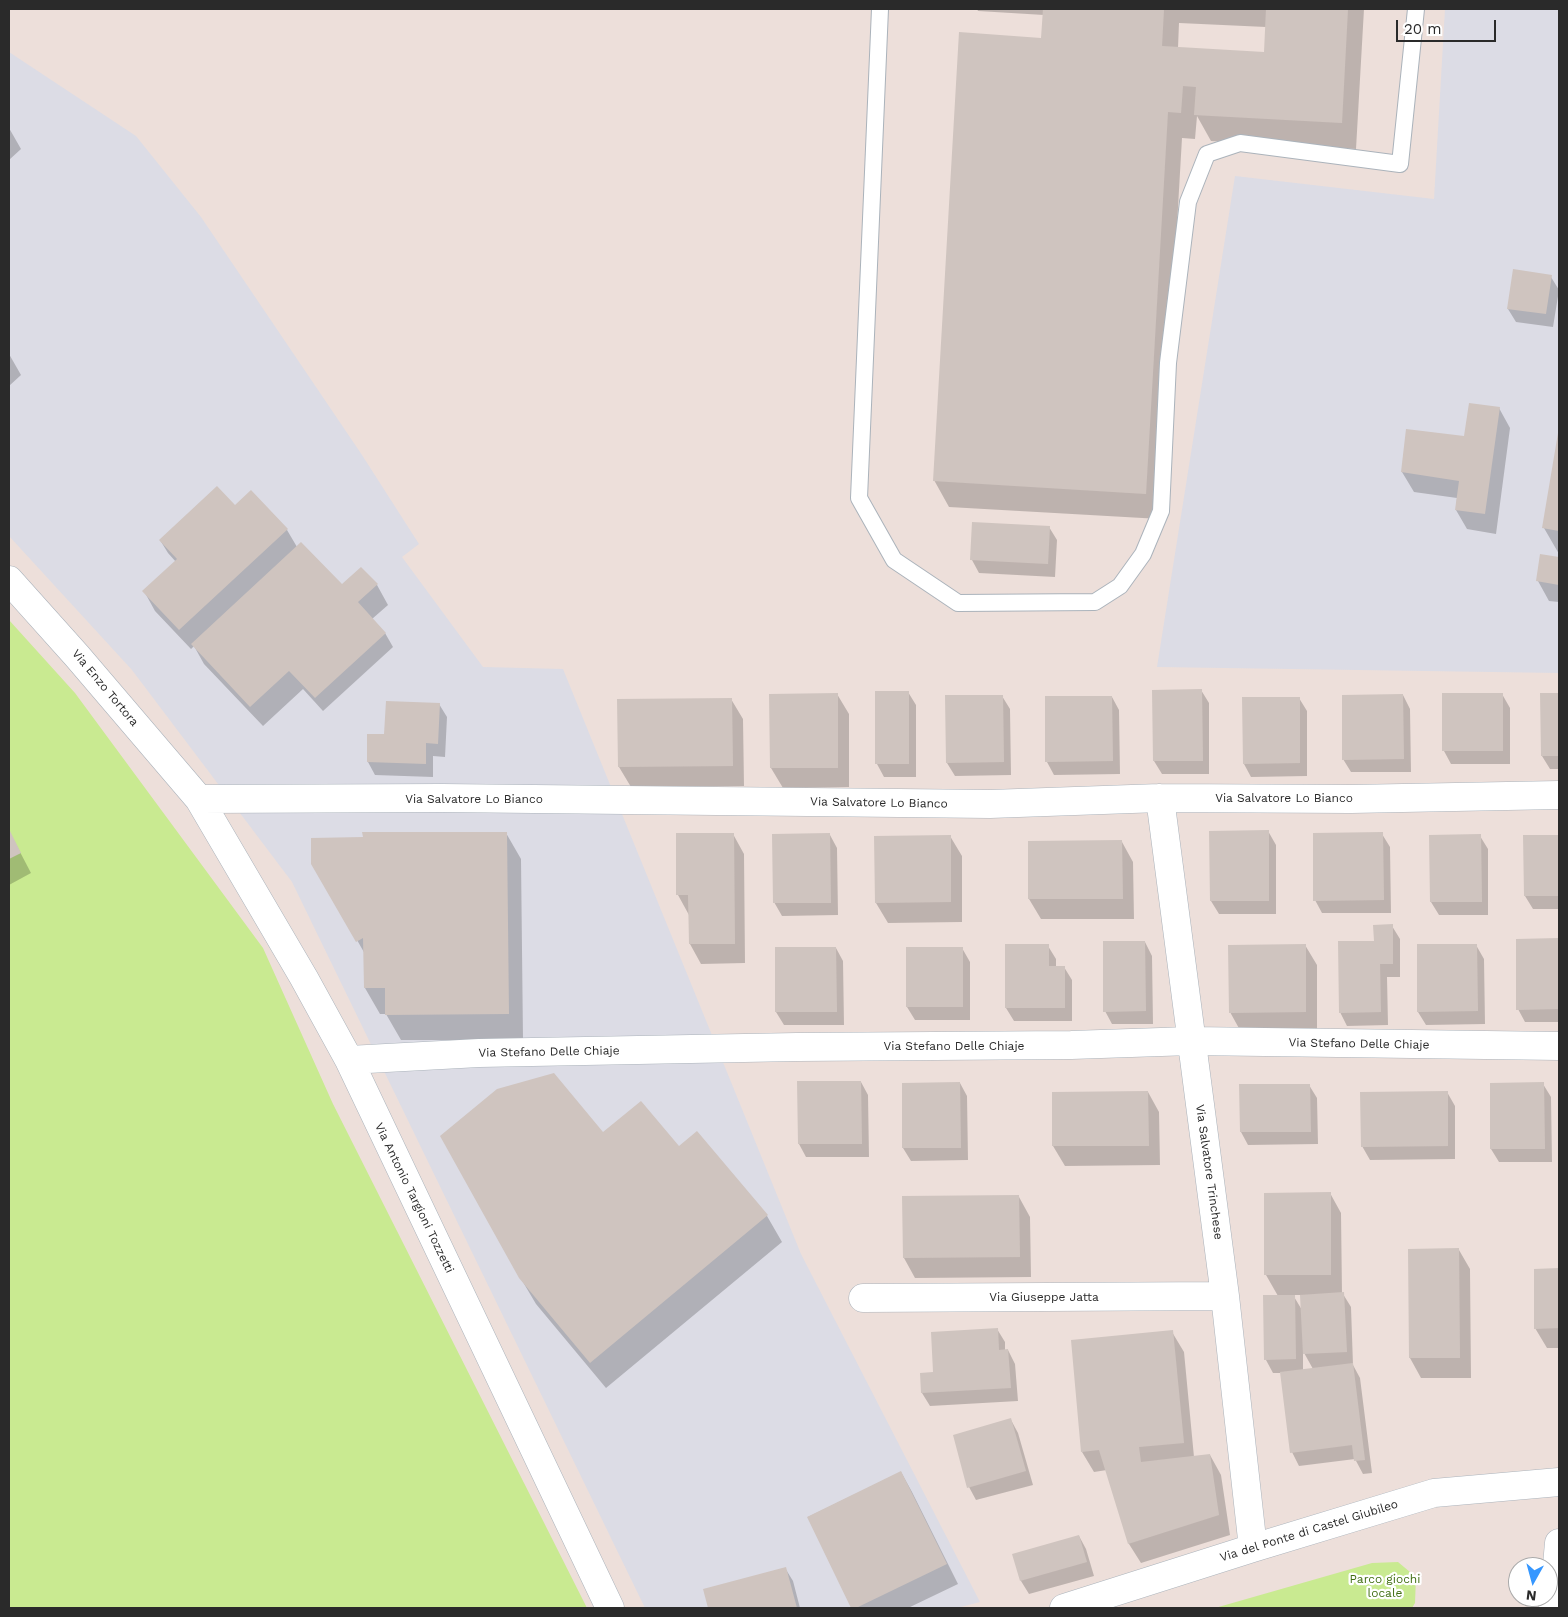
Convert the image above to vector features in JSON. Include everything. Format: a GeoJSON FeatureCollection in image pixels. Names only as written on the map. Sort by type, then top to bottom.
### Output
{"type":"FeatureCollection","features":[{"type":"Feature","properties":{"kind":"street","name":"Via Enzo Tortora"},"geometry":{"type":"LineString","coordinates":[[9,580],[78,656],[198,799]]}},
{"type":"Feature","properties":{"kind":"street","name":"Via Salvatore Lo Bianco"},"geometry":{"type":"LineString","coordinates":[[198,799],[442,798],[990,804],[1160,798],[1351,799],[1559,795]]}},
{"type":"Feature","properties":{"kind":"street","name":"Via Salvatore Trinchese"},"geometry":{"type":"LineString","coordinates":[[1160,798],[1225,1296],[1253,1548]]}},
{"type":"Feature","properties":{"kind":"street","name":"Via Antonio Targioni Tozzetti"},"geometry":{"type":"LineString","coordinates":[[198,799],[304,978],[349,1060],[610,1608]]}},
{"type":"Feature","properties":{"kind":"street","name":"Via Stefano Delle Chiaje"},"geometry":{"type":"LineString","coordinates":[[349,1060],[489,1053],[806,1047],[1071,1045],[1191,1041],[1559,1046]]}},
{"type":"Feature","properties":{"kind":"street","name":"Via Giuseppe Jatta"},"geometry":{"type":"LineString","coordinates":[[863,1298],[1225,1296]]}},
{"type":"Feature","properties":{"kind":"street","name":"Via del Ponte di Castel Giubileo"},"geometry":{"type":"LineString","coordinates":[[1064,1608],[1434,1493],[1559,1482]]}},
{"type":"Feature","properties":{"kind":"street"},"geometry":{"type":"LineString","coordinates":[[1553,1608],[1559,1543]]}},
{"type":"Feature","properties":{"kind":"lane"},"geometry":{"type":"LineString","coordinates":[[880,9],[859,498],[894,560],[958,603],[1095,602],[1120,586],[1143,554],[1161,511],[1168,363],[1188,202],[1208,154],[1240,143],[1400,164],[1416,9]]}},
{"type":"Feature","properties":{"kind":"shaded area"},"geometry":{"type":"Polygon","coordinates":[[[1445,9],[1559,9],[1559,673],[1157,667],[1235,176],[1434,199],[1445,9]]]}},
{"type":"Feature","properties":{"kind":"shaded area"},"geometry":{"type":"Polygon","coordinates":[[[9,52],[136,136],[201,217],[362,455],[419,544],[402,557],[483,667],[563,669],[801,1254],[980,1602],[957,1608],[645,1608],[292,882],[132,670],[9,536],[9,52]]]}},
{"type":"Feature","properties":{"kind":"green space"},"geometry":{"type":"Polygon","coordinates":[[[9,620],[75,693],[263,948],[333,1104],[587,1608],[9,1608],[9,620]]]}},
{"type":"Feature","properties":{"kind":"green space","name":"Parco giochi locale"},"geometry":{"type":"Polygon","coordinates":[[[1398,1562],[1416,1577],[1415,1603],[1412,1608],[1215,1608],[1372,1563],[1398,1562]]]}},
{"type":"Feature","properties":{"kind":"building"},"geometry":{"type":"Polygon","coordinates":[[[1043,9],[1164,9],[1162,46],[1264,52],[1266,9],[1348,9],[1342,123],[1194,115],[1196,87],[1183,86],[1181,113],[1168,112],[1146,494],[933,481],[959,32],[1041,38],[1043,9]]]}},
{"type":"Feature","properties":{"kind":"building"},"geometry":{"type":"Polygon","coordinates":[[[1513,269],[1552,275],[1546,314],[1507,309],[1513,269]]]}},
{"type":"Feature","properties":{"kind":"building"},"geometry":{"type":"Polygon","coordinates":[[[1469,403],[1500,407],[1485,514],[1455,510],[1459,481],[1401,472],[1406,429],[1464,436],[1469,403]]]}},
{"type":"Feature","properties":{"kind":"building"},"geometry":{"type":"Polygon","coordinates":[[[1559,433],[1559,531],[1542,528],[1559,433]]]}},
{"type":"Feature","properties":{"kind":"building"},"geometry":{"type":"Polygon","coordinates":[[[217,486],[235,505],[251,490],[288,529],[179,630],[142,591],[177,559],[159,540],[217,486]]]}},
{"type":"Feature","properties":{"kind":"building"},"geometry":{"type":"Polygon","coordinates":[[[972,522],[1050,526],[1048,564],[970,560],[972,522]]]}},
{"type":"Feature","properties":{"kind":"building"},"geometry":{"type":"Polygon","coordinates":[[[301,542],[342,584],[361,567],[378,584],[358,602],[386,633],[315,698],[289,671],[250,707],[191,644],[301,542]]]}},
{"type":"Feature","properties":{"kind":"building"},"geometry":{"type":"Polygon","coordinates":[[[1540,554],[1559,557],[1559,585],[1536,581],[1540,554]]]}},
{"type":"Feature","properties":{"kind":"building"},"geometry":{"type":"Polygon","coordinates":[[[1202,689],[1203,761],[1153,761],[1152,690],[1202,689]]]}},
{"type":"Feature","properties":{"kind":"building"},"geometry":{"type":"Polygon","coordinates":[[[875,691],[909,691],[909,764],[875,764],[875,691]]]}},
{"type":"Feature","properties":{"kind":"building"},"geometry":{"type":"Polygon","coordinates":[[[838,693],[838,768],[770,768],[769,694],[838,693]]]}},
{"type":"Feature","properties":{"kind":"building"},"geometry":{"type":"Polygon","coordinates":[[[1442,693],[1503,693],[1503,751],[1442,751],[1442,693]]]}},
{"type":"Feature","properties":{"kind":"building"},"geometry":{"type":"Polygon","coordinates":[[[1540,693],[1559,693],[1559,756],[1541,756],[1540,693]]]}},
{"type":"Feature","properties":{"kind":"building"},"geometry":{"type":"Polygon","coordinates":[[[1403,694],[1404,759],[1342,760],[1342,695],[1403,694]]]}},
{"type":"Feature","properties":{"kind":"building"},"geometry":{"type":"Polygon","coordinates":[[[945,695],[1003,695],[1004,762],[946,763],[945,695]]]}},
{"type":"Feature","properties":{"kind":"building"},"geometry":{"type":"Polygon","coordinates":[[[1045,696],[1112,696],[1113,761],[1045,762],[1045,696]]]}},
{"type":"Feature","properties":{"kind":"building"},"geometry":{"type":"Polygon","coordinates":[[[1242,697],[1300,697],[1300,763],[1243,764],[1242,697]]]}},
{"type":"Feature","properties":{"kind":"building"},"geometry":{"type":"Polygon","coordinates":[[[732,698],[733,766],[618,767],[617,699],[732,698]]]}},
{"type":"Feature","properties":{"kind":"building"},"geometry":{"type":"Polygon","coordinates":[[[386,701],[440,703],[438,744],[426,743],[426,764],[367,762],[367,734],[384,734],[386,701]]]}},
{"type":"Feature","properties":{"kind":"building"},"geometry":{"type":"Polygon","coordinates":[[[9,829],[21,853],[9,859],[9,829]]]}},
{"type":"Feature","properties":{"kind":"building"},"geometry":{"type":"Polygon","coordinates":[[[1269,830],[1269,901],[1210,901],[1209,831],[1269,830]]]}},
{"type":"Feature","properties":{"kind":"building"},"geometry":{"type":"Polygon","coordinates":[[[362,832],[507,832],[509,1014],[385,1015],[385,988],[364,988],[363,938],[356,942],[311,864],[311,838],[363,837],[362,832]]]}},
{"type":"Feature","properties":{"kind":"building"},"geometry":{"type":"Polygon","coordinates":[[[1383,832],[1384,900],[1313,901],[1313,833],[1383,832]]]}},
{"type":"Feature","properties":{"kind":"building"},"geometry":{"type":"Polygon","coordinates":[[[676,833],[734,833],[735,944],[689,944],[688,895],[676,895],[676,833]]]}},
{"type":"Feature","properties":{"kind":"building"},"geometry":{"type":"Polygon","coordinates":[[[830,833],[831,903],[773,903],[772,834],[830,833]]]}},
{"type":"Feature","properties":{"kind":"building"},"geometry":{"type":"Polygon","coordinates":[[[1481,834],[1482,902],[1430,902],[1429,835],[1481,834]]]}},
{"type":"Feature","properties":{"kind":"building"},"geometry":{"type":"Polygon","coordinates":[[[951,835],[951,902],[875,903],[874,836],[951,835]]]}},
{"type":"Feature","properties":{"kind":"building"},"geometry":{"type":"Polygon","coordinates":[[[1523,835],[1559,835],[1559,896],[1524,896],[1523,835]]]}},
{"type":"Feature","properties":{"kind":"building"},"geometry":{"type":"Polygon","coordinates":[[[1122,840],[1123,899],[1028,899],[1028,841],[1122,840]]]}},
{"type":"Feature","properties":{"kind":"building"},"geometry":{"type":"Polygon","coordinates":[[[1393,924],[1393,964],[1380,964],[1381,1012],[1339,1013],[1338,941],[1374,941],[1373,925],[1393,924]]]}},
{"type":"Feature","properties":{"kind":"building"},"geometry":{"type":"Polygon","coordinates":[[[1559,938],[1559,1009],[1516,1010],[1516,939],[1559,938]]]}},
{"type":"Feature","properties":{"kind":"building"},"geometry":{"type":"Polygon","coordinates":[[[1103,941],[1145,941],[1146,1011],[1103,1012],[1103,941]]]}},
{"type":"Feature","properties":{"kind":"building"},"geometry":{"type":"Polygon","coordinates":[[[1005,944],[1049,944],[1049,966],[1065,966],[1065,1008],[1005,1008],[1005,944]]]}},
{"type":"Feature","properties":{"kind":"building"},"geometry":{"type":"Polygon","coordinates":[[[1306,944],[1306,1012],[1229,1013],[1228,945],[1306,944]]]}},
{"type":"Feature","properties":{"kind":"building"},"geometry":{"type":"Polygon","coordinates":[[[1417,944],[1477,944],[1478,1011],[1417,1012],[1417,944]]]}},
{"type":"Feature","properties":{"kind":"building"},"geometry":{"type":"Polygon","coordinates":[[[775,947],[836,947],[837,1012],[775,1012],[775,947]]]}},
{"type":"Feature","properties":{"kind":"building"},"geometry":{"type":"Polygon","coordinates":[[[906,947],[963,947],[963,1007],[906,1007],[906,947]]]}},
{"type":"Feature","properties":{"kind":"building"},"geometry":{"type":"Polygon","coordinates":[[[554,1073],[603,1132],[641,1101],[679,1146],[697,1131],[768,1215],[590,1363],[519,1278],[440,1136],[497,1089],[554,1073]]]}},
{"type":"Feature","properties":{"kind":"building"},"geometry":{"type":"Polygon","coordinates":[[[797,1081],[861,1081],[862,1144],[798,1144],[797,1081]]]}},
{"type":"Feature","properties":{"kind":"building"},"geometry":{"type":"Polygon","coordinates":[[[960,1082],[961,1148],[902,1148],[902,1083],[960,1082]]]}},
{"type":"Feature","properties":{"kind":"building"},"geometry":{"type":"Polygon","coordinates":[[[1544,1082],[1545,1149],[1490,1149],[1490,1083],[1544,1082]]]}},
{"type":"Feature","properties":{"kind":"building"},"geometry":{"type":"Polygon","coordinates":[[[1239,1084],[1310,1084],[1311,1132],[1240,1132],[1239,1084]]]}},
{"type":"Feature","properties":{"kind":"building"},"geometry":{"type":"Polygon","coordinates":[[[1148,1091],[1149,1146],[1052,1146],[1052,1092],[1148,1091]]]}},
{"type":"Feature","properties":{"kind":"building"},"geometry":{"type":"Polygon","coordinates":[[[1448,1091],[1448,1146],[1361,1147],[1360,1092],[1448,1091]]]}},
{"type":"Feature","properties":{"kind":"building"},"geometry":{"type":"Polygon","coordinates":[[[1331,1192],[1331,1275],[1264,1275],[1264,1193],[1331,1192]]]}},
{"type":"Feature","properties":{"kind":"building"},"geometry":{"type":"Polygon","coordinates":[[[1019,1195],[1020,1257],[903,1258],[902,1196],[1019,1195]]]}},
{"type":"Feature","properties":{"kind":"building"},"geometry":{"type":"Polygon","coordinates":[[[1459,1248],[1460,1358],[1409,1358],[1408,1249],[1459,1248]]]}},
{"type":"Feature","properties":{"kind":"building"},"geometry":{"type":"Polygon","coordinates":[[[1559,1268],[1559,1328],[1534,1329],[1534,1269],[1559,1268]]]}},
{"type":"Feature","properties":{"kind":"building"},"geometry":{"type":"Polygon","coordinates":[[[1344,1292],[1347,1352],[1303,1354],[1300,1295],[1344,1292]]]}},
{"type":"Feature","properties":{"kind":"building"},"geometry":{"type":"Polygon","coordinates":[[[1263,1295],[1295,1295],[1296,1359],[1264,1360],[1263,1295]]]}},
{"type":"Feature","properties":{"kind":"building"},"geometry":{"type":"Polygon","coordinates":[[[998,1328],[999,1350],[1008,1349],[1011,1388],[921,1393],[920,1373],[933,1372],[931,1332],[998,1328]]]}},
{"type":"Feature","properties":{"kind":"building"},"geometry":{"type":"Polygon","coordinates":[[[1173,1330],[1184,1443],[1139,1447],[1141,1462],[1210,1454],[1219,1515],[1128,1544],[1099,1450],[1081,1452],[1071,1340],[1173,1330]]]}},
{"type":"Feature","properties":{"kind":"building"},"geometry":{"type":"Polygon","coordinates":[[[1353,1363],[1365,1460],[1354,1461],[1352,1445],[1290,1453],[1280,1372],[1353,1363]]]}},
{"type":"Feature","properties":{"kind":"building"},"geometry":{"type":"Polygon","coordinates":[[[1011,1418],[1026,1471],[967,1488],[953,1435],[1011,1418]]]}},
{"type":"Feature","properties":{"kind":"building"},"geometry":{"type":"Polygon","coordinates":[[[901,1471],[947,1564],[856,1608],[851,1608],[807,1517],[901,1471]]]}},
{"type":"Feature","properties":{"kind":"building"},"geometry":{"type":"Polygon","coordinates":[[[1079,1535],[1087,1562],[1020,1581],[1012,1554],[1079,1535]]]}},
{"type":"Feature","properties":{"kind":"building"},"geometry":{"type":"Polygon","coordinates":[[[786,1567],[797,1608],[708,1608],[703,1589],[786,1567]]]}}]}
